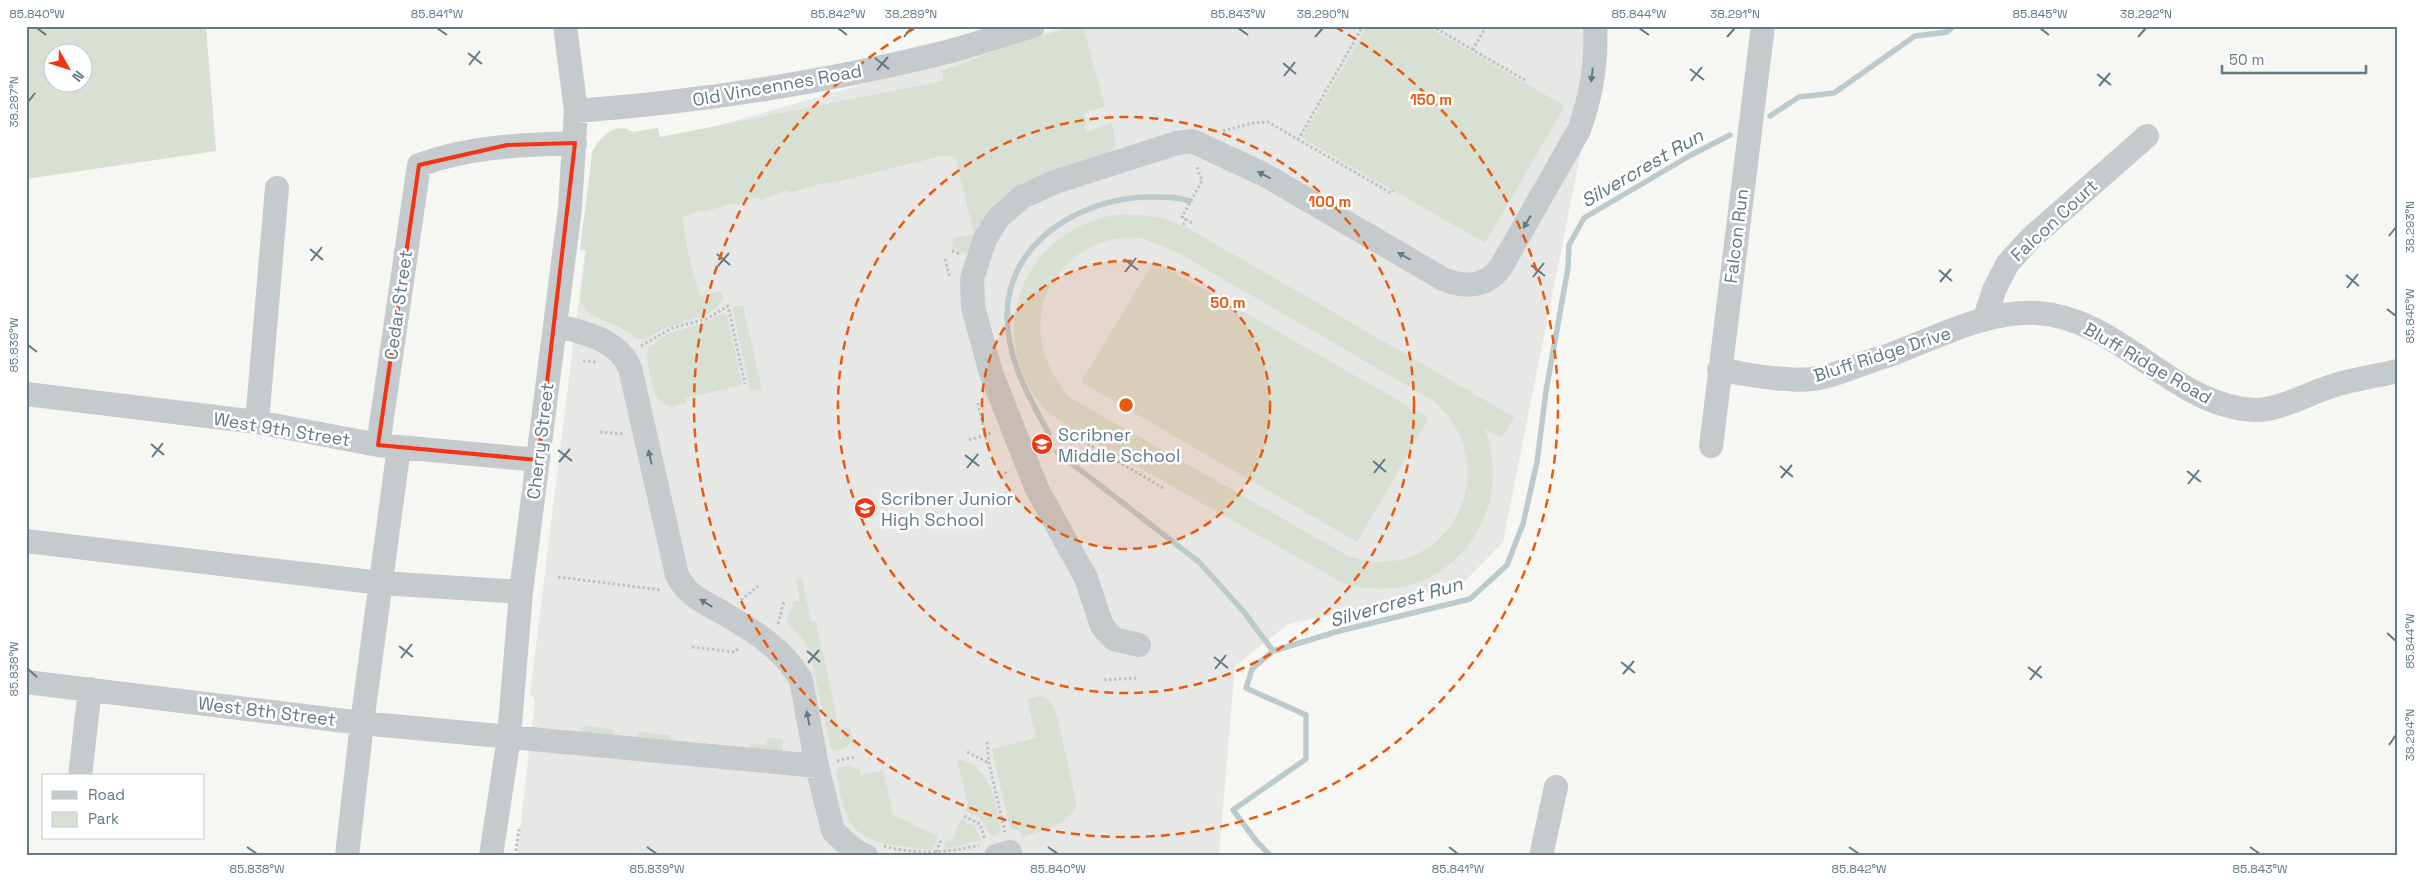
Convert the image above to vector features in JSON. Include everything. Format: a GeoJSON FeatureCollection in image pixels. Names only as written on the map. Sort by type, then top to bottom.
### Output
{"type":"FeatureCollection","features":[{"type":"Feature","properties":{"kind":"street","name":"Cherry Street"},"geometry":{"type":"LineString","coordinates":[[491,856],[509,737],[521,592],[570,208],[576,111],[565,26]]}},
{"type":"Feature","properties":{"kind":"street","name":"Old Vincennes Road"},"geometry":{"type":"LineString","coordinates":[[576,111],[703,100],[808,82],[939,54],[1033,26]]}},
{"type":"Feature","properties":{"kind":"street"},"geometry":{"type":"LineString","coordinates":[[1139,645],[1114,640],[1102,626],[1086,578],[1037,489],[991,373],[973,308],[972,279],[984,239],[998,218],[1022,197],[1055,182],[1190,140],[1275,181],[1443,279],[1464,286],[1475,285],[1492,277],[1501,267],[1579,130],[1587,106],[1593,74],[1594,26]]}},
{"type":"Feature","properties":{"kind":"street","name":"Falcon Run"},"geometry":{"type":"LineString","coordinates":[[1711,446],[1763,26]]}},
{"type":"Feature","properties":{"kind":"street","name":"Falcon Court"},"geometry":{"type":"LineString","coordinates":[[1984,320],[1995,288],[2008,262],[2031,238],[2147,136]]}},
{"type":"Feature","properties":{"kind":"street","name":"Cedar Street"},"geometry":{"type":"LineString","coordinates":[[347,856],[362,723],[381,583],[389,446],[420,165],[441,157],[508,145],[575,143]]}},
{"type":"Feature","properties":{"kind":"street"},"geometry":{"type":"LineString","coordinates":[[256,422],[277,188]]}},
{"type":"Feature","properties":{"kind":"street","name":"Bluff Ridge Road"},"geometry":{"type":"LineString","coordinates":[[1984,320],[2000,316],[2035,313],[2068,319],[2124,346],[2206,398],[2222,405],[2240,408],[2258,410],[2296,400],[2334,385],[2398,371]]}},
{"type":"Feature","properties":{"kind":"street","name":"Bluff Ridge Drive"},"geometry":{"type":"LineString","coordinates":[[1719,370],[1772,378],[1814,379],[1892,354],[1984,320]]}},
{"type":"Feature","properties":{"kind":"street"},"geometry":{"type":"LineString","coordinates":[[555,325],[600,339],[626,358],[630,368],[677,575],[690,593],[757,634],[794,667],[801,680],[824,764],[833,831],[855,852],[866,856]]}},
{"type":"Feature","properties":{"kind":"street","name":"West 9th Street"},"geometry":{"type":"LineString","coordinates":[[26,394],[256,422],[389,446],[538,460]]}},
{"type":"Feature","properties":{"kind":"street"},"geometry":{"type":"LineString","coordinates":[[26,542],[381,583],[521,592]]}},
{"type":"Feature","properties":{"kind":"street","name":"West 8th Street"},"geometry":{"type":"LineString","coordinates":[[26,682],[362,723],[824,764]]}},
{"type":"Feature","properties":{"kind":"street"},"geometry":{"type":"LineString","coordinates":[[80,774],[90,689]]}},
{"type":"Feature","properties":{"kind":"street"},"geometry":{"type":"LineString","coordinates":[[1541,856],[1556,788]]}},
{"type":"Feature","properties":{"kind":"path"},"geometry":{"type":"LineString","coordinates":[[1298,140],[1364,26]]}},
{"type":"Feature","properties":{"kind":"path"},"geometry":{"type":"LineString","coordinates":[[1432,26],[1525,80]]}},
{"type":"Feature","properties":{"kind":"path"},"geometry":{"type":"LineString","coordinates":[[1473,50],[1486,26]]}},
{"type":"Feature","properties":{"kind":"path"},"geometry":{"type":"LineString","coordinates":[[1192,223],[1182,217],[1202,181],[1190,140],[1261,121],[1268,122],[1391,193],[1393,190]]}},
{"type":"Feature","properties":{"kind":"path"},"geometry":{"type":"LineString","coordinates":[[1183,224],[1186,219]]}},
{"type":"Feature","properties":{"kind":"path"},"geometry":{"type":"LineString","coordinates":[[637,348],[672,328],[706,319],[728,306],[745,384]]}},
{"type":"Feature","properties":{"kind":"path"},"geometry":{"type":"LineString","coordinates":[[1066,431],[1163,488]]}},
{"type":"Feature","properties":{"kind":"path"},"geometry":{"type":"LineString","coordinates":[[558,577],[669,592],[682,584]]}},
{"type":"Feature","properties":{"kind":"path"},"geometry":{"type":"LineString","coordinates":[[738,602],[758,586]]}},
{"type":"Feature","properties":{"kind":"path"},"geometry":{"type":"LineString","coordinates":[[777,627],[784,601]]}},
{"type":"Feature","properties":{"kind":"path"},"geometry":{"type":"LineString","coordinates":[[1104,680],[1136,678]]}},
{"type":"Feature","properties":{"kind":"path"},"geometry":{"type":"LineString","coordinates":[[987,742],[1000,847]]}},
{"type":"Feature","properties":{"kind":"path"},"geometry":{"type":"LineString","coordinates":[[967,752],[989,763]]}},
{"type":"Feature","properties":{"kind":"path"},"geometry":{"type":"LineString","coordinates":[[824,764],[854,757]]}},
{"type":"Feature","properties":{"kind":"path"},"geometry":{"type":"LineString","coordinates":[[964,816],[980,824],[1000,847]]}},
{"type":"Feature","properties":{"kind":"path"},"geometry":{"type":"LineString","coordinates":[[936,852],[940,840]]}},
{"type":"Feature","properties":{"kind":"highlighted area"},"geometry":{"type":"Polygon","coordinates":[[[575,143],[538,460],[378,445],[419,165],[507,145],[575,143]]]}},
{"type":"Feature","properties":{"kind":"shaded area","name":"Scribner Middle School"},"geometry":{"type":"Polygon","coordinates":[[[1064,26],[1606,26],[1503,542],[1464,582],[1397,602],[1288,624],[1235,666],[1219,856],[517,856],[535,700],[530,693],[596,161],[1064,26]]]}},
{"type":"Feature","properties":{"kind":"green space"},"geometry":{"type":"Polygon","coordinates":[[[26,26],[206,26],[216,151],[26,179],[26,26]]]}},
{"type":"Feature","properties":{"kind":"green space"},"geometry":{"type":"Polygon","coordinates":[[[1075,26],[1083,26],[1105,107],[1084,112],[1087,124],[1084,125],[1086,132],[1112,123],[1115,139],[1112,156],[1034,182],[971,255],[952,249],[953,239],[974,234],[955,156],[942,156],[828,184],[827,182],[789,193],[788,190],[760,200],[759,197],[682,217],[688,252],[700,296],[721,291],[723,298],[717,307],[706,315],[665,328],[645,339],[636,338],[618,326],[591,315],[580,303],[586,251],[580,249],[592,153],[599,141],[609,132],[621,128],[633,132],[658,128],[660,137],[943,81],[942,71],[1014,44],[1075,26]]]}},
{"type":"Feature","properties":{"kind":"green space"},"geometry":{"type":"Polygon","coordinates":[[[1367,26],[1426,26],[1565,106],[1485,243],[1302,138],[1367,26]]]}},
{"type":"Feature","properties":{"kind":"green space"},"geometry":{"type":"Polygon","coordinates":[[[1123,214],[1159,217],[1188,228],[1514,417],[1502,438],[1485,429],[1493,464],[1491,497],[1480,527],[1462,553],[1438,573],[1408,585],[1376,589],[1341,582],[1071,429],[1050,413],[1039,402],[1022,372],[1015,342],[1016,311],[1024,283],[1040,258],[1062,237],[1090,222],[1123,214]],[[1128,237],[1113,239],[1091,247],[1070,260],[1055,277],[1046,296],[1041,316],[1041,338],[1046,359],[1056,379],[1071,398],[1348,556],[1383,562],[1413,556],[1438,540],[1456,516],[1466,488],[1466,458],[1456,428],[1434,401],[1175,251],[1144,239],[1128,237]]]}},
{"type":"Feature","properties":{"kind":"green space"},"geometry":{"type":"Polygon","coordinates":[[[1154,261],[1429,418],[1357,542],[1081,382],[1154,261]]]}},
{"type":"Feature","properties":{"kind":"green space"},"geometry":{"type":"Polygon","coordinates":[[[734,306],[743,306],[762,390],[750,389],[733,311],[734,306]]]}},
{"type":"Feature","properties":{"kind":"green space"},"geometry":{"type":"Polygon","coordinates":[[[724,313],[727,316],[742,385],[686,398],[686,403],[671,408],[664,404],[659,400],[651,381],[647,358],[648,348],[665,335],[703,323],[724,313]]]}},
{"type":"Feature","properties":{"kind":"green space"},"geometry":{"type":"Polygon","coordinates":[[[802,579],[811,622],[816,621],[839,729],[850,727],[854,745],[850,742],[846,748],[836,750],[831,748],[809,649],[803,639],[786,622],[794,601],[800,601],[796,580],[802,579]]]}},
{"type":"Feature","properties":{"kind":"green space"},"geometry":{"type":"Polygon","coordinates":[[[1040,696],[1049,701],[1057,716],[1077,806],[1066,819],[1053,827],[1022,837],[1021,832],[1010,828],[992,749],[1036,738],[1027,699],[1040,696]]]}},
{"type":"Feature","properties":{"kind":"green space"},"geometry":{"type":"Polygon","coordinates":[[[584,726],[613,729],[615,733],[614,735],[583,733],[580,729],[584,726]]]}},
{"type":"Feature","properties":{"kind":"green space"},"geometry":{"type":"Polygon","coordinates":[[[638,732],[670,735],[671,739],[669,741],[636,737],[638,732]]]}},
{"type":"Feature","properties":{"kind":"green space"},"geometry":{"type":"Polygon","coordinates":[[[768,738],[782,738],[783,750],[748,748],[750,744],[766,745],[768,738]]]}},
{"type":"Feature","properties":{"kind":"green space"},"geometry":{"type":"Polygon","coordinates":[[[957,759],[969,763],[978,769],[990,786],[1001,830],[992,837],[980,818],[965,811],[968,804],[957,759]]]}},
{"type":"Feature","properties":{"kind":"green space"},"geometry":{"type":"Polygon","coordinates":[[[850,765],[856,770],[859,767],[861,775],[883,770],[893,815],[938,836],[932,850],[883,843],[860,833],[852,825],[844,809],[836,772],[840,767],[850,765]]]}},
{"type":"Feature","properties":{"kind":"green space"},"geometry":{"type":"Polygon","coordinates":[[[961,819],[975,826],[981,840],[942,850],[947,840],[951,842],[961,819]]]}},
{"type":"Feature","properties":{"kind":"waterway","name":"Silvercrest Run"},"geometry":{"type":"LineString","coordinates":[[1770,116],[1799,97],[1834,93],[1915,36],[1947,32],[1954,26]]}},
{"type":"Feature","properties":{"kind":"waterway","name":"Silvercrest Run"},"geometry":{"type":"LineString","coordinates":[[1271,856],[1257,842],[1233,810],[1306,759],[1306,715],[1246,688],[1252,669],[1273,651],[1339,631],[1470,599],[1507,565],[1523,524],[1537,462],[1546,391],[1568,268],[1569,245],[1584,218],[1691,155],[1730,135]]}},
{"type":"Feature","properties":{"kind":"waterway"},"geometry":{"type":"LineString","coordinates":[[1049,434],[1015,364],[1008,334],[1007,318],[1010,291],[1019,267],[1033,247],[1052,230],[1073,216],[1097,206],[1147,197],[1184,199],[1189,201]]}},
{"type":"Feature","properties":{"kind":"waterway"},"geometry":{"type":"LineString","coordinates":[[1057,452],[1199,562],[1244,612],[1273,651]]}},
{"type":"Feature","properties":{"kind":"place","name":"Scribner Middle School"},"geometry":{"type":"Point","coordinates":[1042,444]}},
{"type":"Feature","properties":{"kind":"place","name":"Scribner Junior High School"},"geometry":{"type":"Point","coordinates":[865,508]}}]}
